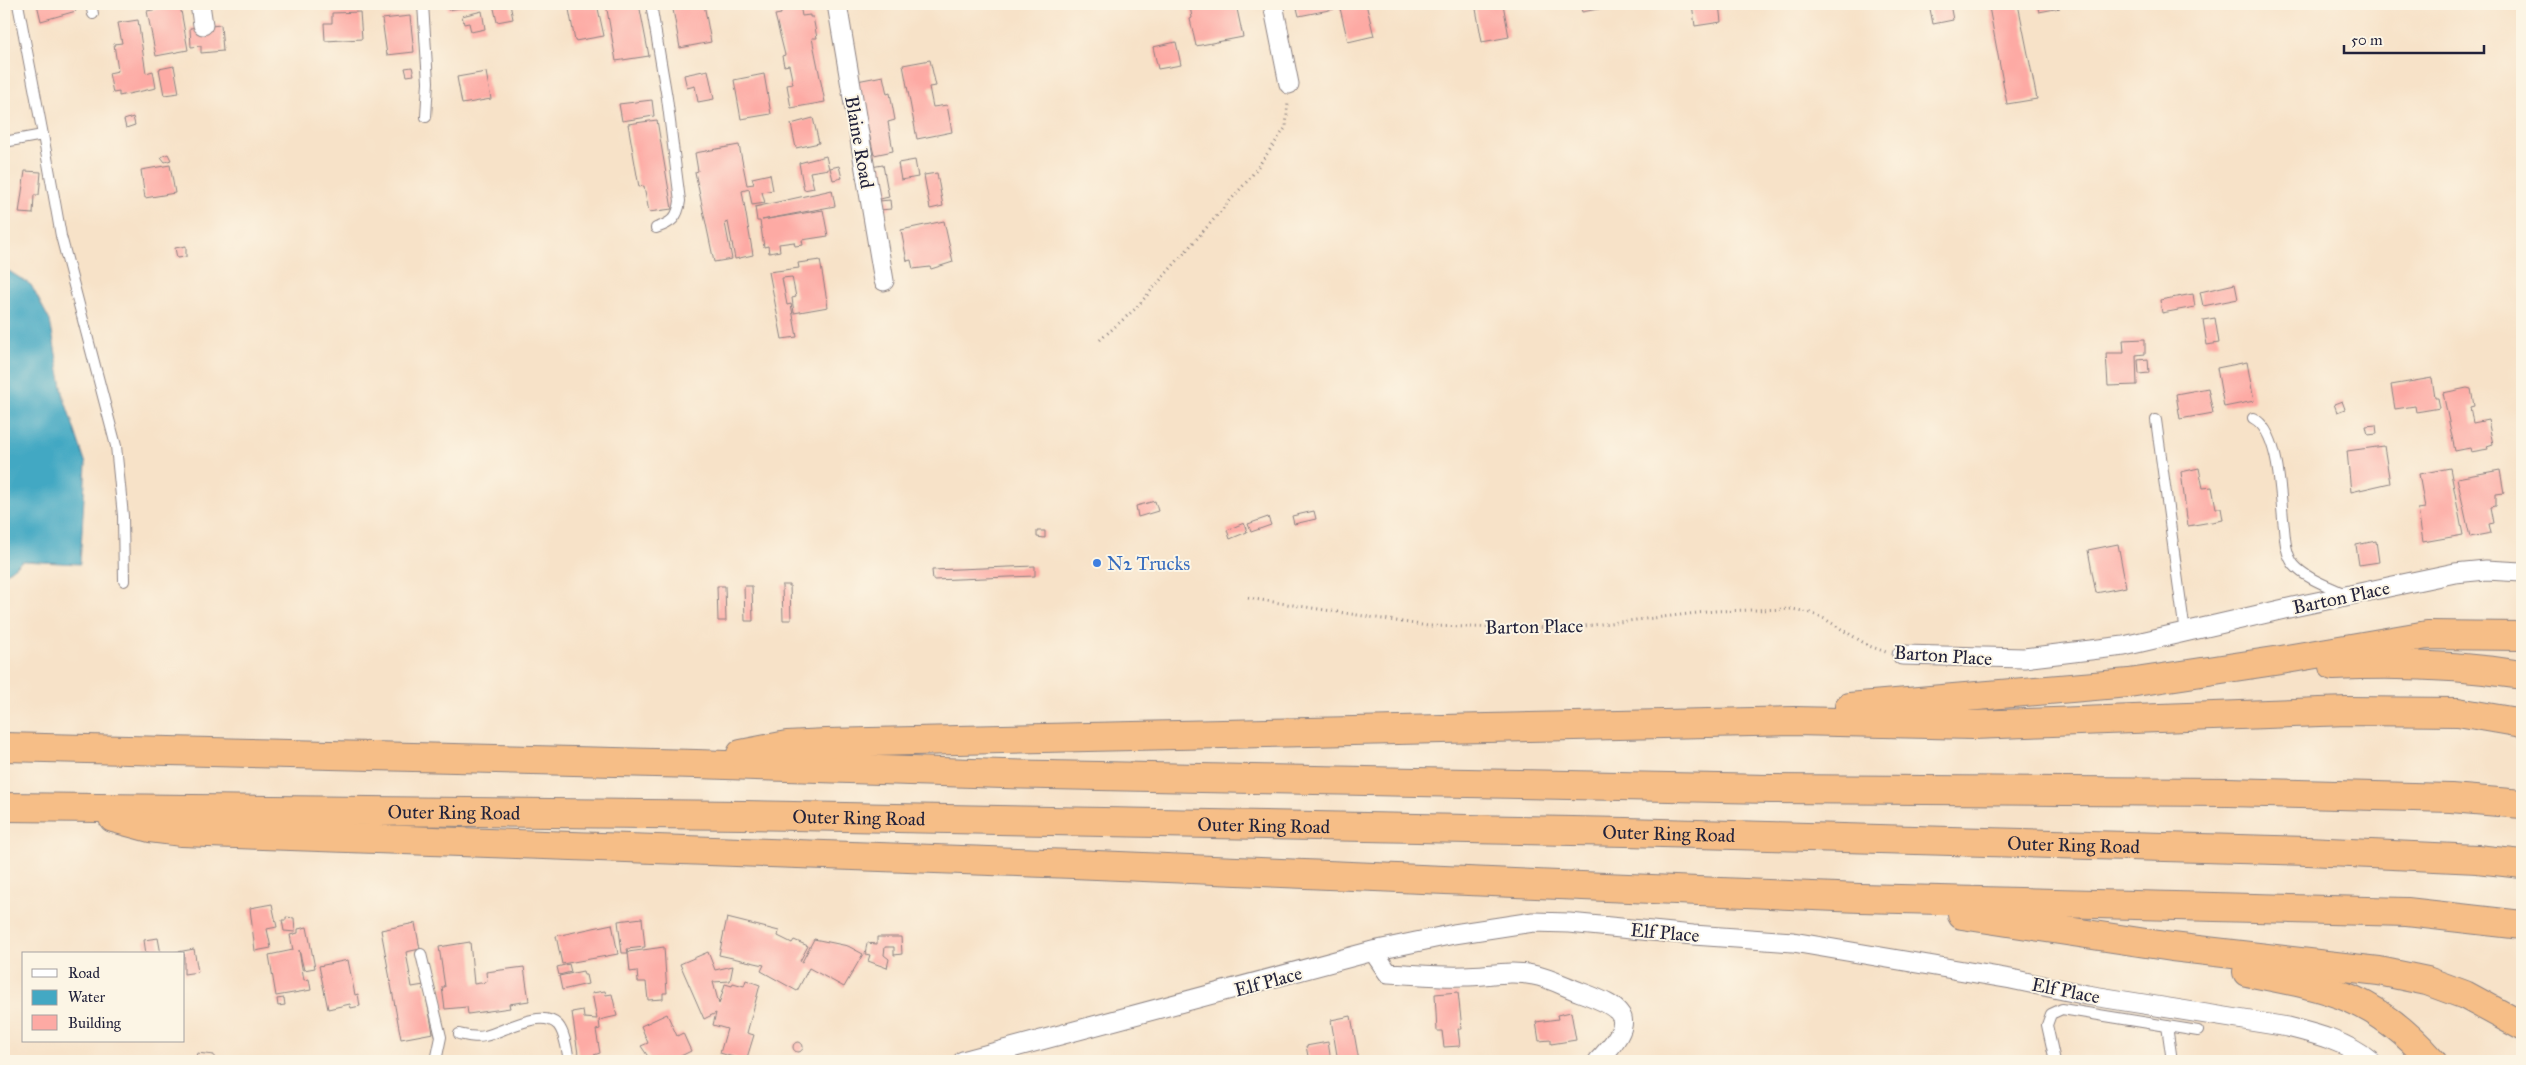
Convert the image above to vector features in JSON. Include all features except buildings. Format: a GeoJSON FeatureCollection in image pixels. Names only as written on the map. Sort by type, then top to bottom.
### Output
{"type":"FeatureCollection","features":[{"type":"Feature","properties":{"kind":"highway"},"geometry":{"type":"LineString","coordinates":[[1794,721],[1841,708],[2129,683],[2282,660],[2428,634],[2522,636]]}},
{"type":"Feature","properties":{"kind":"highway"},"geometry":{"type":"LineString","coordinates":[[2282,660],[2326,666],[2388,664],[2453,666],[2522,675]]}},
{"type":"Feature","properties":{"kind":"highway"},"geometry":{"type":"LineString","coordinates":[[696,764],[787,745],[1794,721],[1973,725],[2347,712],[2458,712],[2522,723]]}},
{"type":"Feature","properties":{"kind":"highway"},"geometry":{"type":"LineString","coordinates":[[4,747],[696,764],[1003,774],[1760,788],[2228,792],[2451,798],[2522,804]]}},
{"type":"Feature","properties":{"kind":"highway","name":"Outer Ring Road"},"geometry":{"type":"LineString","coordinates":[[4,807],[763,816],[1617,832],[2308,851],[2477,859],[2522,864]]}},
{"type":"Feature","properties":{"kind":"highway"},"geometry":{"type":"LineString","coordinates":[[85,808],[127,823],[182,832],[1082,864],[1860,898],[2407,912],[2522,924]]}},
{"type":"Feature","properties":{"kind":"highway"},"geometry":{"type":"LineString","coordinates":[[1860,898],[2172,947],[2379,971],[2426,981],[2465,995],[2520,1024]]}},
{"type":"Feature","properties":{"kind":"highway"},"geometry":{"type":"LineString","coordinates":[[2043,928],[2067,937],[2330,990],[2378,1011],[2414,1041],[2432,1061]]}},
{"type":"Feature","properties":{"kind":"street"},"geometry":{"type":"LineString","coordinates":[[200,4],[203,25]]}},
{"type":"Feature","properties":{"kind":"street","name":"Blaine Road"},"geometry":{"type":"LineString","coordinates":[[837,4],[884,281]]}},
{"type":"Feature","properties":{"kind":"street"},"geometry":{"type":"LineString","coordinates":[[1273,4],[1289,84]]}},
{"type":"Feature","properties":{"kind":"street","name":"Barton Place"},"geometry":{"type":"LineString","coordinates":[[1902,655],[2004,659],[2040,657],[2124,646],[2347,595],[2455,573],[2486,570],[2522,572]]}},
{"type":"Feature","properties":{"kind":"street","name":"Elf Place"},"geometry":{"type":"LineString","coordinates":[[963,1061],[1373,951],[1454,934],[1533,922],[1569,922],[1693,935],[1792,942],[2011,979],[2087,1004],[2215,1014],[2315,1033],[2361,1054],[2370,1061]]}},
{"type":"Feature","properties":{"kind":"street"},"geometry":{"type":"LineString","coordinates":[[1373,951],[1388,973],[1466,976],[1506,973],[1532,975],[1601,999],[1614,1006],[1619,1012],[1622,1022],[1618,1037],[1598,1061]]}},
{"type":"Feature","properties":{"kind":"lane"},"geometry":{"type":"LineString","coordinates":[[18,4],[44,135],[61,236],[116,446],[123,516],[124,582]]}},
{"type":"Feature","properties":{"kind":"lane"},"geometry":{"type":"LineString","coordinates":[[423,4],[428,82],[426,117]]}},
{"type":"Feature","properties":{"kind":"lane"},"geometry":{"type":"LineString","coordinates":[[651,4],[667,98],[680,202],[679,213],[674,220],[656,228]]}},
{"type":"Feature","properties":{"kind":"lane"},"geometry":{"type":"LineString","coordinates":[[4,142],[44,135]]}},
{"type":"Feature","properties":{"kind":"lane"},"geometry":{"type":"LineString","coordinates":[[2253,418],[2261,422],[2273,444],[2286,544],[2292,564],[2307,575],[2347,595]]}},
{"type":"Feature","properties":{"kind":"lane"},"geometry":{"type":"LineString","coordinates":[[2156,420],[2185,633]]}},
{"type":"Feature","properties":{"kind":"lane"},"geometry":{"type":"LineString","coordinates":[[421,954],[441,1037],[436,1061]]}},
{"type":"Feature","properties":{"kind":"lane"},"geometry":{"type":"LineString","coordinates":[[2055,1061],[2047,1025],[2051,1014],[2062,1009],[2087,1004],[2167,1026],[2198,1031]]}},
{"type":"Feature","properties":{"kind":"lane"},"geometry":{"type":"LineString","coordinates":[[459,1034],[473,1038],[484,1036],[540,1017],[550,1020],[558,1026],[570,1061]]}},
{"type":"Feature","properties":{"kind":"lane"},"geometry":{"type":"LineString","coordinates":[[2167,1026],[2172,1061]]}},
{"type":"Feature","properties":{"kind":"path"},"geometry":{"type":"LineString","coordinates":[[1100,340],[1135,309],[1250,178],[1286,127],[1289,84]]}},
{"type":"Feature","properties":{"kind":"path","name":"Barton Place"},"geometry":{"type":"LineString","coordinates":[[1248,598],[1428,626],[1513,628],[1575,627],[1715,611],[1792,609],[1808,612],[1825,619],[1869,646],[1902,655]]}},
{"type":"Feature","properties":{"kind":"water"},"geometry":{"type":"Polygon","coordinates":[[[4,268],[31,285],[50,321],[64,398],[86,464],[80,564],[22,561],[4,575],[4,268]]]}},
{"type":"Feature","properties":{"kind":"place","name":"N2 Trucks"},"geometry":{"type":"Point","coordinates":[1097,563]}}]}
